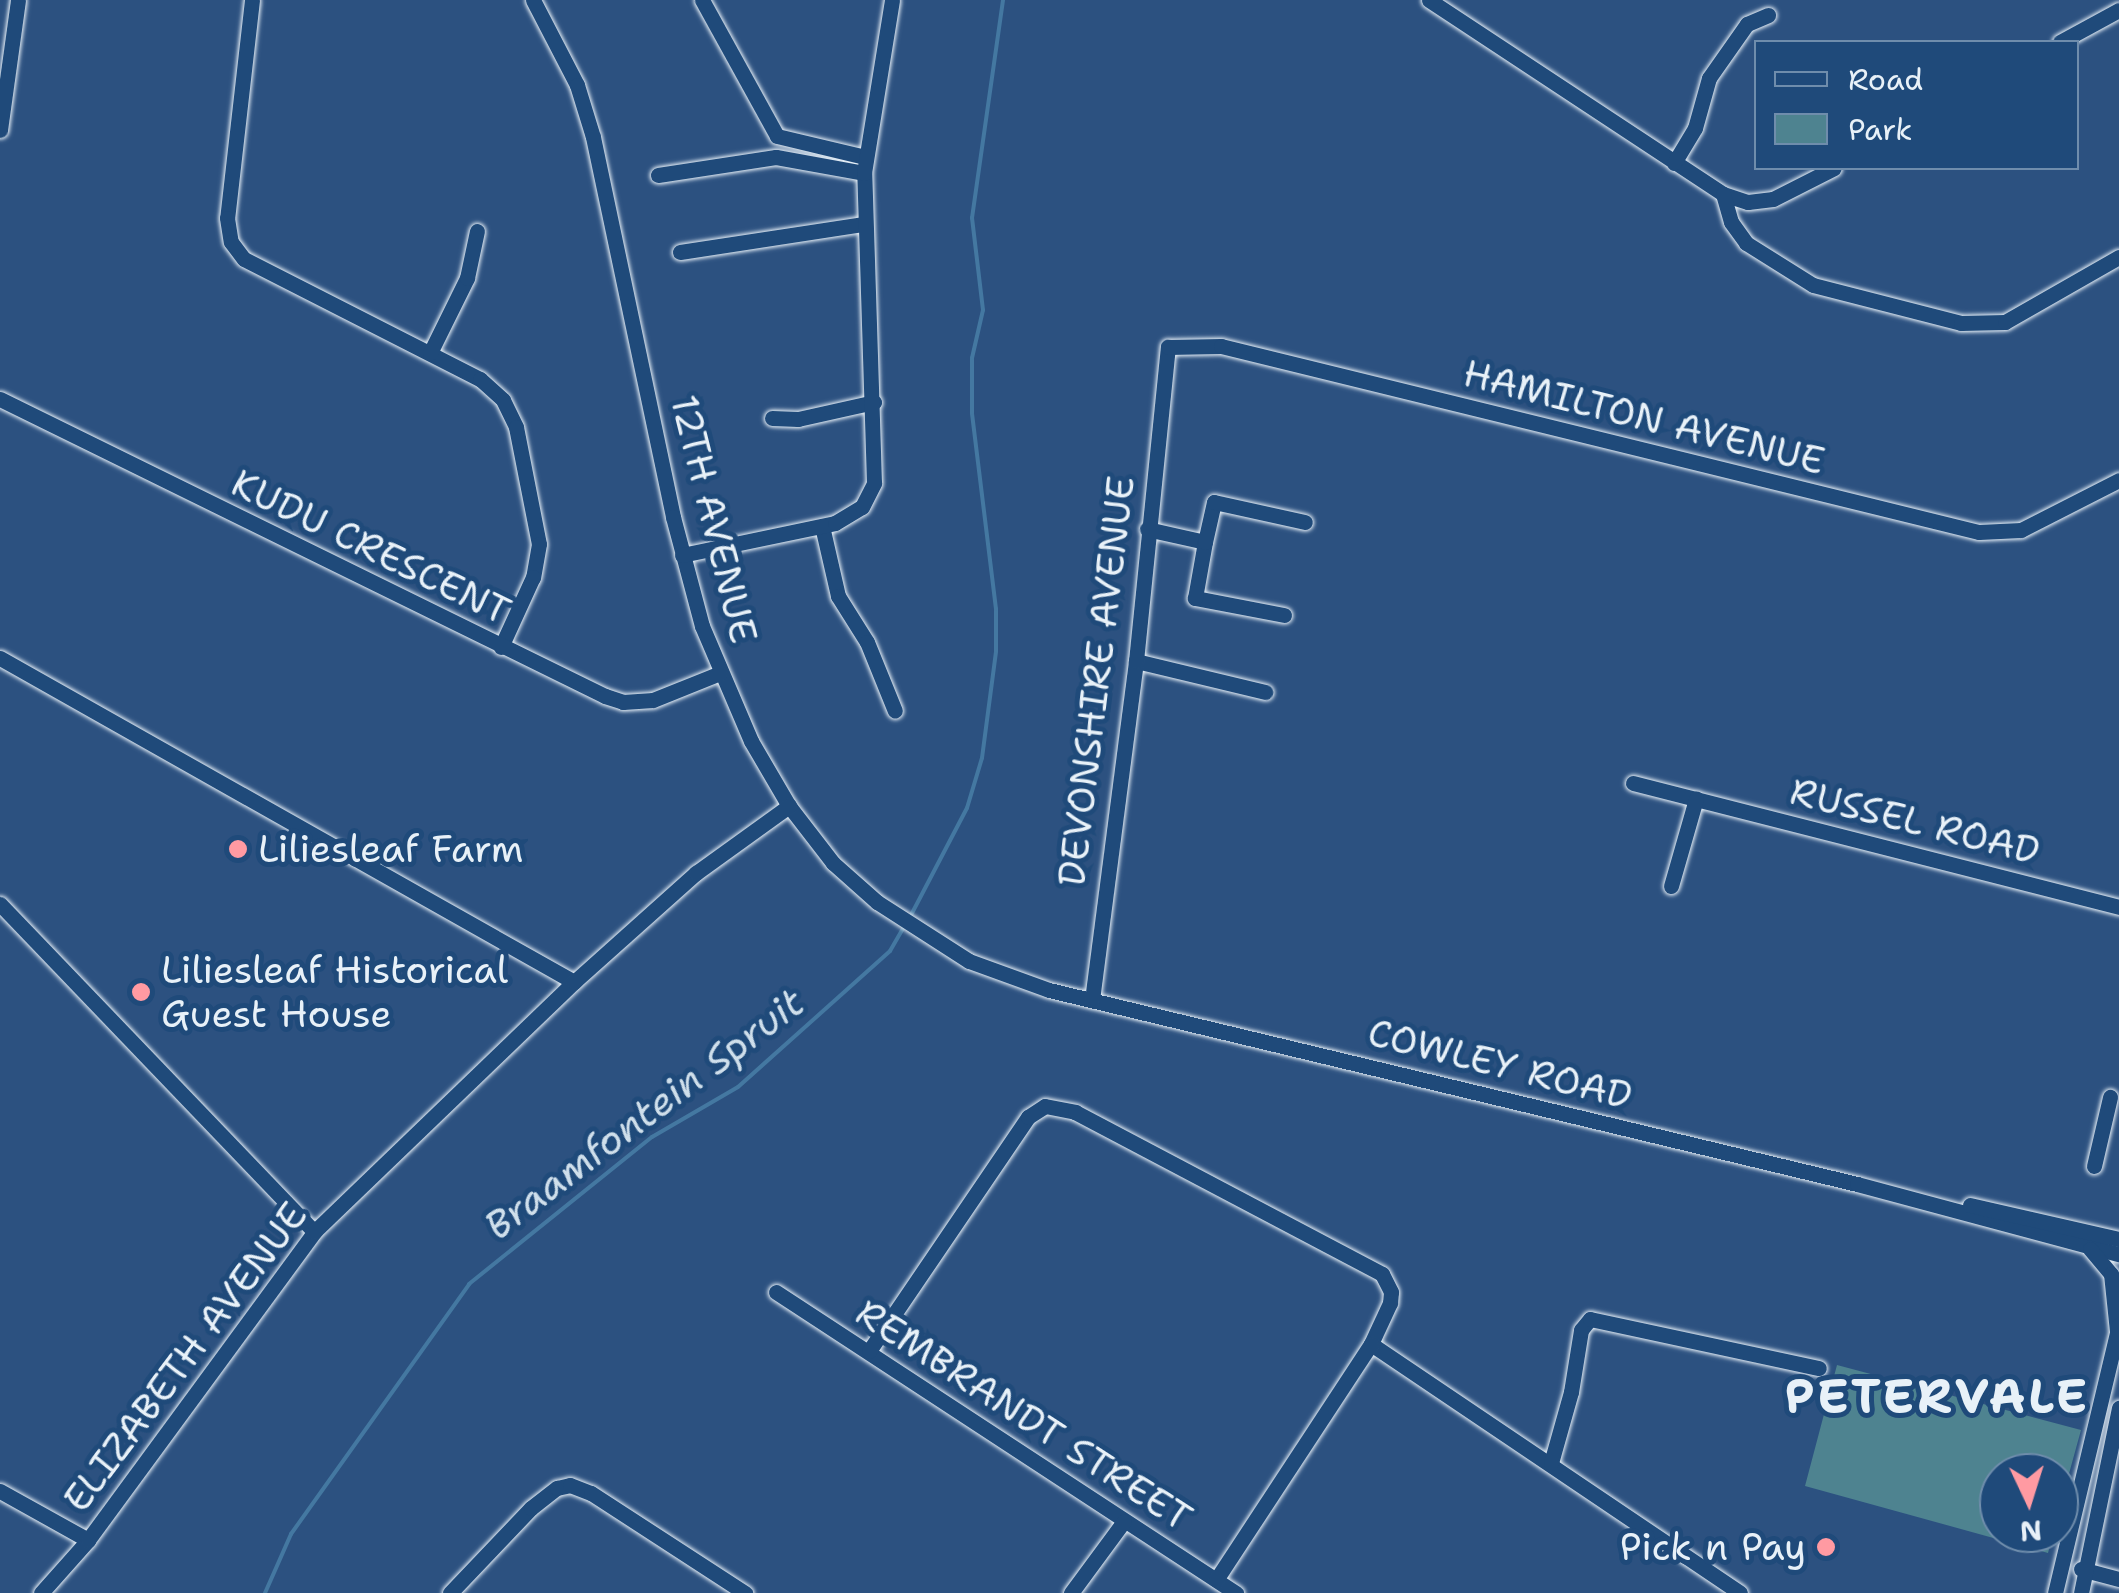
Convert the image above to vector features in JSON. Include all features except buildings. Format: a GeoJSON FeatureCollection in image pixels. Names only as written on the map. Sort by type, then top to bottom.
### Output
{"type":"FeatureCollection","features":[{"type":"Feature","properties":{"kind":"street"},"geometry":{"type":"LineString","coordinates":[[0,130],[18,0]]}},
{"type":"Feature","properties":{"kind":"street"},"geometry":{"type":"LineString","coordinates":[[252,0],[227,218],[231,242],[244,259],[494,389],[516,427],[540,544],[532,577],[501,647]]}},
{"type":"Feature","properties":{"kind":"street","name":"12TH AVENUE"},"geometry":{"type":"LineString","coordinates":[[533,0],[577,85],[593,136],[682,555],[702,626],[751,742],[789,806],[833,863],[918,933],[969,962],[1092,1000]]}},
{"type":"Feature","properties":{"kind":"street"},"geometry":{"type":"LineString","coordinates":[[702,0],[777,136],[864,165]]}},
{"type":"Feature","properties":{"kind":"street"},"geometry":{"type":"LineString","coordinates":[[682,555],[822,526],[850,516],[870,495],[876,469],[864,165],[890,0]]}},
{"type":"Feature","properties":{"kind":"street"},"geometry":{"type":"LineString","coordinates":[[1429,0],[1723,194],[1748,202],[1773,200],[1830,170]]}},
{"type":"Feature","properties":{"kind":"street"},"geometry":{"type":"LineString","coordinates":[[2064,40],[2119,10]]}},
{"type":"Feature","properties":{"kind":"street"},"geometry":{"type":"LineString","coordinates":[[1674,163],[1696,128],[1709,78],[1747,24],[1768,15]]}},
{"type":"Feature","properties":{"kind":"street"},"geometry":{"type":"LineString","coordinates":[[658,175],[776,157],[864,165]]}},
{"type":"Feature","properties":{"kind":"street"},"geometry":{"type":"LineString","coordinates":[[1723,194],[1731,222],[1746,243],[1813,285],[1961,323],[2005,322],[2119,257]]}},
{"type":"Feature","properties":{"kind":"street"},"geometry":{"type":"LineString","coordinates":[[680,252],[864,224]]}},
{"type":"Feature","properties":{"kind":"street"},"geometry":{"type":"LineString","coordinates":[[430,353],[466,278],[476,230]]}},
{"type":"Feature","properties":{"kind":"street","name":"HAMILTON AVENUE"},"geometry":{"type":"LineString","coordinates":[[1164,370],[1168,347],[1221,346],[1979,532],[2021,530],[2119,480]]}},
{"type":"Feature","properties":{"kind":"street","name":"DEVONSHIRE AVENUE"},"geometry":{"type":"LineString","coordinates":[[1092,1000],[1136,662],[1164,370]]}},
{"type":"Feature","properties":{"kind":"street","name":"KUDU CRESCENT"},"geometry":{"type":"LineString","coordinates":[[0,399],[501,647],[623,702],[654,700],[720,673]]}},
{"type":"Feature","properties":{"kind":"street"},"geometry":{"type":"LineString","coordinates":[[772,418],[798,419],[874,402]]}},
{"type":"Feature","properties":{"kind":"street"},"geometry":{"type":"LineString","coordinates":[[1284,616],[1195,598],[1205,542],[1214,502],[1305,522]]}},
{"type":"Feature","properties":{"kind":"street"},"geometry":{"type":"LineString","coordinates":[[822,526],[838,596],[867,642],[895,711]]}},
{"type":"Feature","properties":{"kind":"street"},"geometry":{"type":"LineString","coordinates":[[1147,529],[1205,542]]}},
{"type":"Feature","properties":{"kind":"street"},"geometry":{"type":"LineString","coordinates":[[0,658],[574,982]]}},
{"type":"Feature","properties":{"kind":"street"},"geometry":{"type":"LineString","coordinates":[[1136,662],[1265,692]]}},
{"type":"Feature","properties":{"kind":"street","name":"RUSSEL ROAD"},"geometry":{"type":"LineString","coordinates":[[1632,783],[2119,907]]}},
{"type":"Feature","properties":{"kind":"street"},"geometry":{"type":"LineString","coordinates":[[1671,886],[1696,799]]}},
{"type":"Feature","properties":{"kind":"street","name":"ELIZABETH AVENUE"},"geometry":{"type":"LineString","coordinates":[[41,1593],[88,1540],[314,1232],[574,982],[696,873],[789,806]]}},
{"type":"Feature","properties":{"kind":"street"},"geometry":{"type":"LineString","coordinates":[[0,904],[314,1232]]}},
{"type":"Feature","properties":{"kind":"street","name":"COWLEY ROAD"},"geometry":{"type":"LineString","coordinates":[[1092,1000],[1893,1193],[2119,1254]]}},
{"type":"Feature","properties":{"kind":"street"},"geometry":{"type":"LineString","coordinates":[[2094,1166],[2110,1097]]}},
{"type":"Feature","properties":{"kind":"street"},"geometry":{"type":"LineString","coordinates":[[868,1351],[1028,1118],[1054,1105],[1382,1274],[1391,1292],[1387,1313],[1371,1344],[1216,1580]]}},
{"type":"Feature","properties":{"kind":"street"},"geometry":{"type":"LineString","coordinates":[[2101,1138],[2119,1142]]}},
{"type":"Feature","properties":{"kind":"street","name":"COWLEY ROAD"},"geometry":{"type":"LineString","coordinates":[[1893,1193],[1916,1193],[2119,1239]]}},
{"type":"Feature","properties":{"kind":"street"},"geometry":{"type":"LineString","coordinates":[[2056,1593],[2118,1328],[2108,1264],[2072,1240]]}},
{"type":"Feature","properties":{"kind":"street","name":"REMBRANDT STREET"},"geometry":{"type":"LineString","coordinates":[[776,1292],[1236,1593]]}},
{"type":"Feature","properties":{"kind":"street"},"geometry":{"type":"LineString","coordinates":[[1551,1463],[1571,1392],[1582,1330],[1590,1319],[1819,1368]]}},
{"type":"Feature","properties":{"kind":"street"},"geometry":{"type":"LineString","coordinates":[[1371,1344],[1740,1593]]}},
{"type":"Feature","properties":{"kind":"street"},"geometry":{"type":"LineString","coordinates":[[2081,1593],[2119,1408]]}},
{"type":"Feature","properties":{"kind":"street"},"geometry":{"type":"LineString","coordinates":[[450,1593],[531,1508],[557,1488],[570,1486],[591,1493],[745,1593]]}},
{"type":"Feature","properties":{"kind":"street"},"geometry":{"type":"LineString","coordinates":[[0,1490],[88,1540]]}},
{"type":"Feature","properties":{"kind":"street"},"geometry":{"type":"LineString","coordinates":[[1072,1593],[1124,1521]]}},
{"type":"Feature","properties":{"kind":"street"},"geometry":{"type":"LineString","coordinates":[[2063,1564],[2119,1579]]}},
{"type":"Feature","properties":{"kind":"green space"},"geometry":{"type":"Polygon","coordinates":[[[1837,1365],[2081,1430],[2075,1453],[1979,1453],[1979,1534],[1805,1486],[1837,1365]]]}},
{"type":"Feature","properties":{"kind":"waterway","name":"Braamfontein Spruit"},"geometry":{"type":"LineString","coordinates":[[910,917],[967,808],[982,758],[996,651],[996,609],[972,413],[972,358],[983,310],[972,218],[1003,0]]}},
{"type":"Feature","properties":{"kind":"waterway","name":"Braamfontein Spruit"},"geometry":{"type":"LineString","coordinates":[[265,1593],[291,1534],[469,1284],[652,1137],[738,1087],[890,951],[905,925]]}},
{"type":"Feature","properties":{"kind":"place","name":"Liliesleaf Farm"},"geometry":{"type":"Point","coordinates":[238,849]}},
{"type":"Feature","properties":{"kind":"place","name":"Liliesleaf Historical Guest House"},"geometry":{"type":"Point","coordinates":[141,992]}},
{"type":"Feature","properties":{"kind":"place","name":"Pick n Pay"},"geometry":{"type":"Point","coordinates":[1826,1547]}},
{"type":"Feature","properties":{"kind":"district","name":"PETERVALE"},"geometry":{"type":"Point","coordinates":[1937,1397]}}]}
